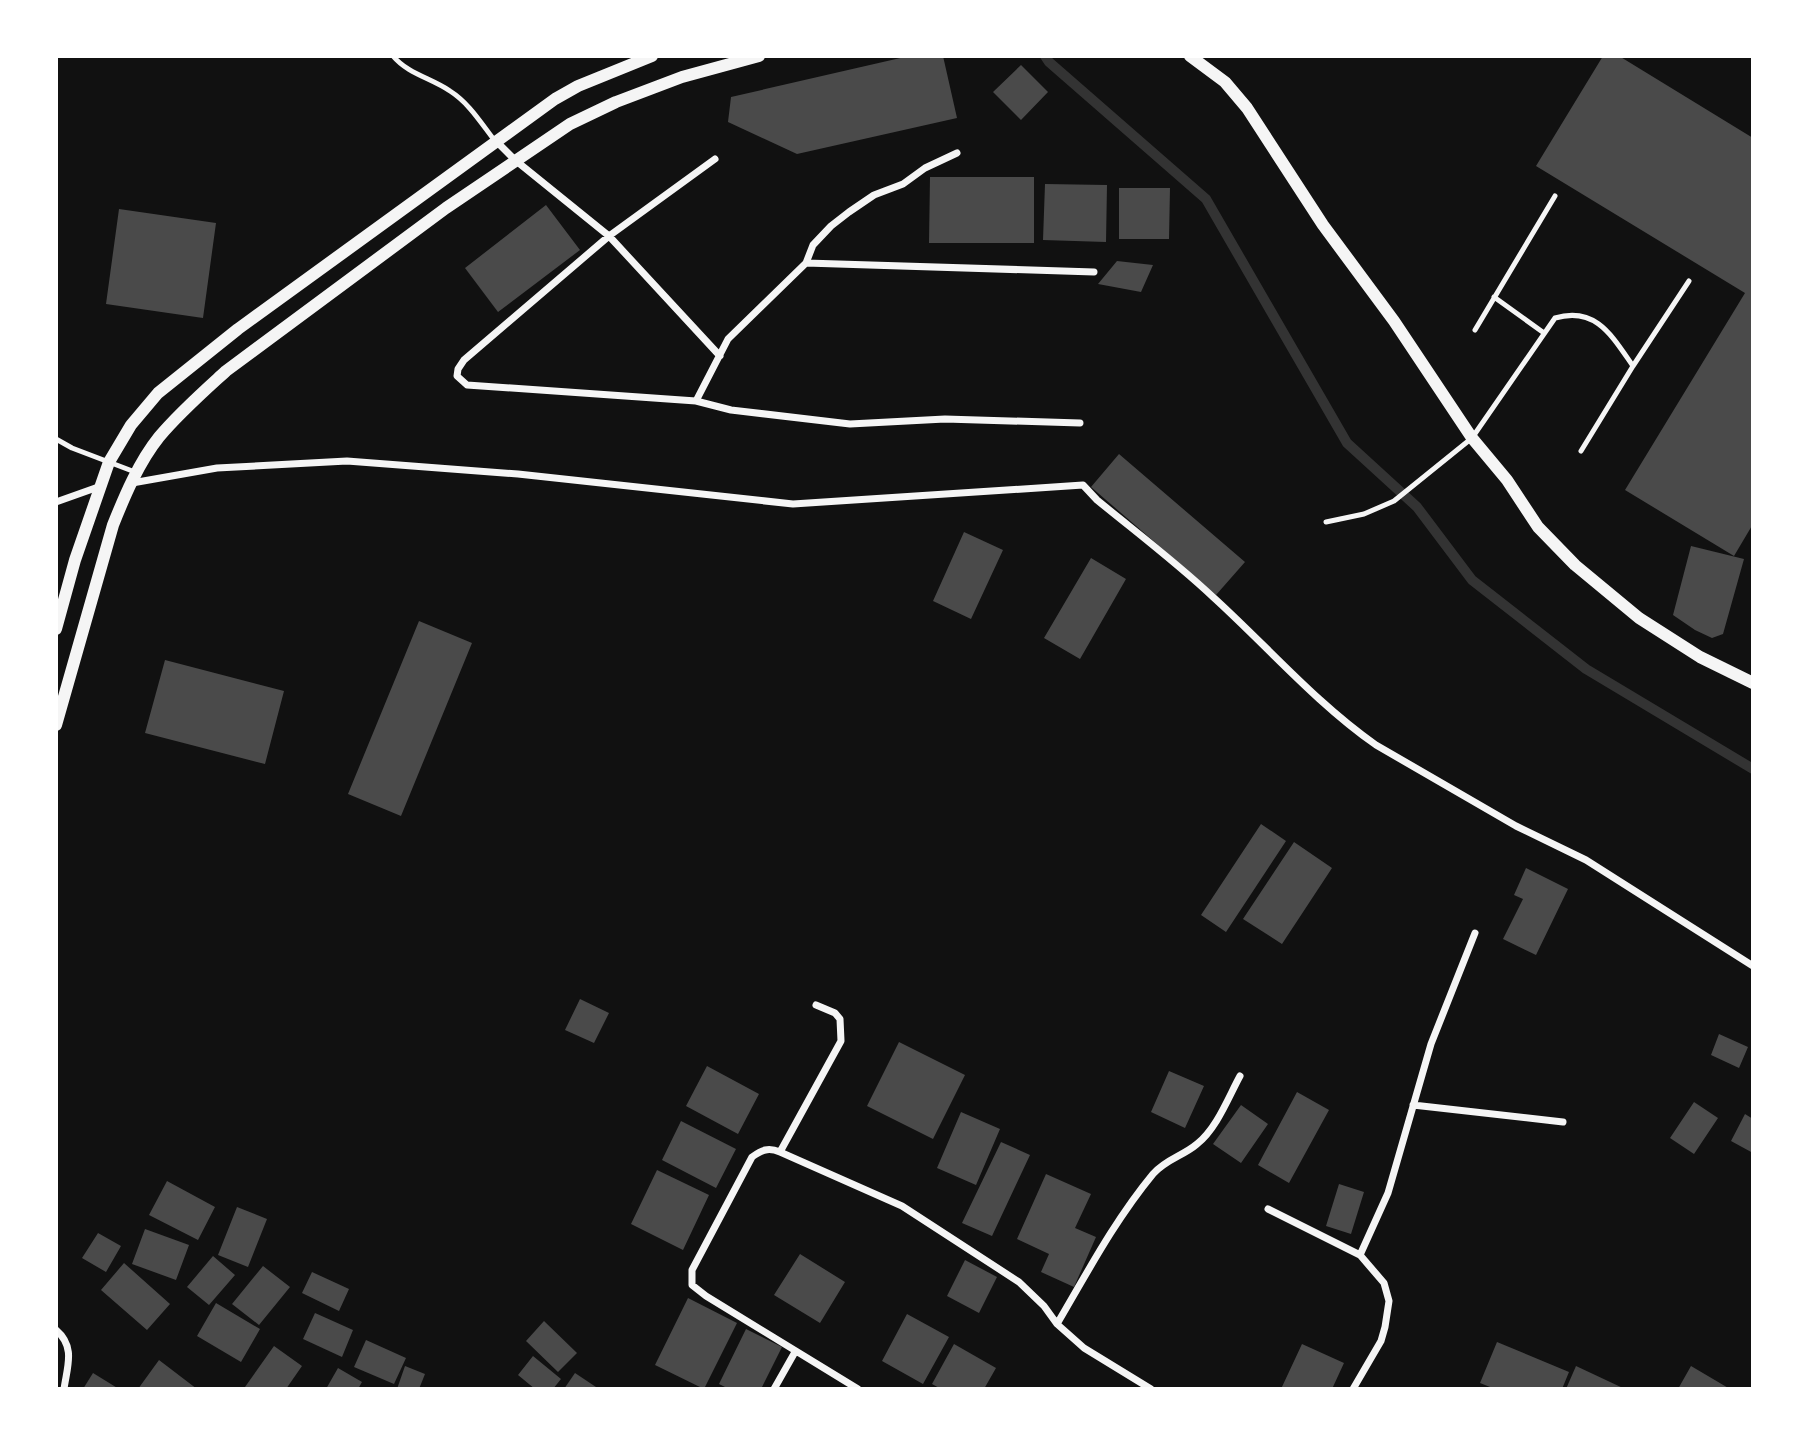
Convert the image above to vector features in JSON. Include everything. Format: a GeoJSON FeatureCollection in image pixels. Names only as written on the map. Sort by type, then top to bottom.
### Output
{"type":"FeatureCollection","features":[{"type":"Feature","properties":{"kind":"street"},"geometry":{"type":"LineString","coordinates":[[56,629],[75,560],[109,463],[131,425],[158,393],[238,329],[495,141],[578,86],[652,56]]}},
{"type":"Feature","properties":{"kind":"street"},"geometry":{"type":"LineString","coordinates":[[56,725],[113,525],[134,478],[159,438],[226,371],[446,208],[570,124],[616,102],[682,77],[759,56]]}},
{"type":"Feature","properties":{"kind":"street"},"geometry":{"type":"LineString","coordinates":[[1190,56],[1225,82],[1247,107],[1323,225],[1394,321],[1472,438],[1507,480],[1538,527],[1606,592],[1639,618],[1690,650],[1753,683]]}},
{"type":"Feature","properties":{"kind":"street"},"geometry":{"type":"LineString","coordinates":[[495,141],[609,236],[720,355]]}},
{"type":"Feature","properties":{"kind":"street"},"geometry":{"type":"LineString","coordinates":[[696,401],[728,339],[806,263],[813,245],[831,226],[874,195],[903,184],[925,168],[957,153]]}},
{"type":"Feature","properties":{"kind":"street"},"geometry":{"type":"LineString","coordinates":[[715,159],[609,236],[464,360],[457,376],[467,385],[696,401],[731,410],[850,424],[945,418],[1080,423]]}},
{"type":"Feature","properties":{"kind":"street"},"geometry":{"type":"LineString","coordinates":[[806,263],[1094,272]]}},
{"type":"Feature","properties":{"kind":"street"},"geometry":{"type":"LineString","coordinates":[[134,478],[217,468],[347,461],[518,474],[793,504],[1083,485],[1097,500],[1212,595],[1355,730],[1376,745],[1516,826],[1586,860],[1753,966]]}},
{"type":"Feature","properties":{"kind":"street"},"geometry":{"type":"LineString","coordinates":[[56,502],[101,486]]}},
{"type":"Feature","properties":{"kind":"street"},"geometry":{"type":"LineString","coordinates":[[1360,1255],[1388,1193],[1431,1044],[1475,933]]}},
{"type":"Feature","properties":{"kind":"street"},"geometry":{"type":"LineString","coordinates":[[780,1152],[841,1041],[840,1020],[835,1013],[817,1005]]}},
{"type":"Feature","properties":{"kind":"street"},"geometry":{"type":"LineString","coordinates":[[1057,1324],[1115,1225],[1165,1162],[1186,1153],[1200,1143],[1215,1123],[1240,1076]]}},
{"type":"Feature","properties":{"kind":"street"},"geometry":{"type":"LineString","coordinates":[[1413,1105],[1563,1122]]}},
{"type":"Feature","properties":{"kind":"street"},"geometry":{"type":"LineString","coordinates":[[858,1389],[692,1285],[692,1270],[752,1157],[763,1149],[771,1148],[902,1206],[1019,1282],[1044,1306],[1057,1324],[1084,1348],[1151,1389]]}},
{"type":"Feature","properties":{"kind":"street"},"geometry":{"type":"LineString","coordinates":[[1268,1209],[1360,1255],[1384,1283],[1389,1301],[1381,1341],[1353,1389]]}},
{"type":"Feature","properties":{"kind":"street"},"geometry":{"type":"LineString","coordinates":[[56,1330],[65,1337],[70,1352],[64,1389]]}},
{"type":"Feature","properties":{"kind":"street"},"geometry":{"type":"LineString","coordinates":[[774,1389],[795,1352]]}},
{"type":"Feature","properties":{"kind":"lane"},"geometry":{"type":"LineString","coordinates":[[393,56],[411,72],[446,88],[462,99],[495,141]]}},
{"type":"Feature","properties":{"kind":"lane"},"geometry":{"type":"LineString","coordinates":[[1475,330],[1555,195]]}},
{"type":"Feature","properties":{"kind":"lane"},"geometry":{"type":"LineString","coordinates":[[1581,451],[1689,281]]}},
{"type":"Feature","properties":{"kind":"lane"},"geometry":{"type":"LineString","coordinates":[[1494,297],[1544,333]]}},
{"type":"Feature","properties":{"kind":"lane"},"geometry":{"type":"LineString","coordinates":[[1326,522],[1364,514],[1394,501],[1472,438],[1555,318],[1571,313],[1592,319],[1616,341],[1633,366]]}},
{"type":"Feature","properties":{"kind":"lane"},"geometry":{"type":"LineString","coordinates":[[56,439],[109,463],[134,478]]}},
{"type":"Feature","properties":{"kind":"building"},"geometry":{"type":"Polygon","coordinates":[[[909,56],[943,56],[957,118],[797,154],[728,122],[731,97],[909,56]]]}},
{"type":"Feature","properties":{"kind":"building"},"geometry":{"type":"Polygon","coordinates":[[[1603,56],[1619,56],[1753,138],[1753,524],[1734,556],[1625,490],[1745,293],[1536,166],[1603,56]]]}},
{"type":"Feature","properties":{"kind":"building"},"geometry":{"type":"Polygon","coordinates":[[[1021,65],[1048,92],[1021,120],[993,92],[1021,65]]]}},
{"type":"Feature","properties":{"kind":"building"},"geometry":{"type":"Polygon","coordinates":[[[930,177],[1034,177],[1034,243],[929,243],[930,177]]]}},
{"type":"Feature","properties":{"kind":"building"},"geometry":{"type":"Polygon","coordinates":[[[1045,184],[1107,185],[1106,242],[1043,240],[1045,184]]]}},
{"type":"Feature","properties":{"kind":"building"},"geometry":{"type":"Polygon","coordinates":[[[1119,188],[1170,188],[1169,239],[1119,239],[1119,188]]]}},
{"type":"Feature","properties":{"kind":"building"},"geometry":{"type":"Polygon","coordinates":[[[546,205],[580,250],[498,312],[465,268],[546,205]]]}},
{"type":"Feature","properties":{"kind":"building"},"geometry":{"type":"Polygon","coordinates":[[[119,209],[216,223],[203,318],[106,304],[119,209]]]}},
{"type":"Feature","properties":{"kind":"building"},"geometry":{"type":"Polygon","coordinates":[[[1117,261],[1153,265],[1141,292],[1098,284],[1117,261]]]}},
{"type":"Feature","properties":{"kind":"building"},"geometry":{"type":"Polygon","coordinates":[[[1119,454],[1245,562],[1216,595],[1091,487],[1119,454]]]}},
{"type":"Feature","properties":{"kind":"building"},"geometry":{"type":"Polygon","coordinates":[[[964,532],[1003,550],[971,619],[933,601],[964,532]]]}},
{"type":"Feature","properties":{"kind":"building"},"geometry":{"type":"Polygon","coordinates":[[[1691,546],[1744,559],[1723,634],[1712,638],[1673,615],[1691,546]]]}},
{"type":"Feature","properties":{"kind":"building"},"geometry":{"type":"Polygon","coordinates":[[[1091,558],[1126,579],[1080,659],[1044,638],[1091,558]]]}},
{"type":"Feature","properties":{"kind":"building"},"geometry":{"type":"Polygon","coordinates":[[[419,621],[472,643],[401,816],[348,794],[419,621]]]}},
{"type":"Feature","properties":{"kind":"building"},"geometry":{"type":"Polygon","coordinates":[[[165,660],[284,691],[265,764],[145,733],[165,660]]]}},
{"type":"Feature","properties":{"kind":"building"},"geometry":{"type":"Polygon","coordinates":[[[1261,824],[1286,841],[1226,932],[1201,915],[1261,824]]]}},
{"type":"Feature","properties":{"kind":"building"},"geometry":{"type":"Polygon","coordinates":[[[1294,842],[1332,868],[1282,944],[1243,919],[1294,842]]]}},
{"type":"Feature","properties":{"kind":"building"},"geometry":{"type":"Polygon","coordinates":[[[1526,868],[1568,889],[1536,955],[1503,939],[1523,899],[1514,895],[1526,868]]]}},
{"type":"Feature","properties":{"kind":"building"},"geometry":{"type":"Polygon","coordinates":[[[580,999],[609,1013],[594,1043],[565,1030],[580,999]]]}},
{"type":"Feature","properties":{"kind":"building"},"geometry":{"type":"Polygon","coordinates":[[[1719,1034],[1748,1047],[1739,1068],[1711,1055],[1719,1034]]]}},
{"type":"Feature","properties":{"kind":"building"},"geometry":{"type":"Polygon","coordinates":[[[899,1042],[965,1075],[933,1139],[867,1106],[899,1042]]]}},
{"type":"Feature","properties":{"kind":"building"},"geometry":{"type":"Polygon","coordinates":[[[707,1066],[759,1094],[738,1134],[686,1106],[707,1066]]]}},
{"type":"Feature","properties":{"kind":"building"},"geometry":{"type":"Polygon","coordinates":[[[1169,1071],[1204,1086],[1185,1128],[1151,1112],[1169,1071]]]}},
{"type":"Feature","properties":{"kind":"building"},"geometry":{"type":"Polygon","coordinates":[[[1297,1092],[1329,1110],[1289,1183],[1258,1165],[1297,1092]]]}},
{"type":"Feature","properties":{"kind":"building"},"geometry":{"type":"Polygon","coordinates":[[[1694,1102],[1718,1118],[1694,1154],[1670,1138],[1694,1102]]]}},
{"type":"Feature","properties":{"kind":"building"},"geometry":{"type":"Polygon","coordinates":[[[1241,1105],[1268,1124],[1241,1163],[1213,1144],[1241,1105]]]}},
{"type":"Feature","properties":{"kind":"building"},"geometry":{"type":"Polygon","coordinates":[[[961,1112],[1000,1129],[976,1185],[937,1168],[961,1112]]]}},
{"type":"Feature","properties":{"kind":"building"},"geometry":{"type":"Polygon","coordinates":[[[1745,1114],[1753,1119],[1753,1153],[1731,1141],[1745,1114]]]}},
{"type":"Feature","properties":{"kind":"building"},"geometry":{"type":"Polygon","coordinates":[[[681,1121],[736,1149],[716,1188],[662,1160],[681,1121]]]}},
{"type":"Feature","properties":{"kind":"building"},"geometry":{"type":"Polygon","coordinates":[[[1001,1142],[1030,1155],[992,1236],[962,1223],[1001,1142]]]}},
{"type":"Feature","properties":{"kind":"building"},"geometry":{"type":"Polygon","coordinates":[[[657,1170],[709,1195],[683,1250],[631,1224],[657,1170]]]}},
{"type":"Feature","properties":{"kind":"building"},"geometry":{"type":"Polygon","coordinates":[[[1046,1174],[1091,1194],[1075,1228],[1096,1237],[1074,1287],[1041,1272],[1049,1254],[1017,1239],[1046,1174]]]}},
{"type":"Feature","properties":{"kind":"building"},"geometry":{"type":"Polygon","coordinates":[[[167,1181],[215,1207],[198,1240],[149,1215],[167,1181]]]}},
{"type":"Feature","properties":{"kind":"building"},"geometry":{"type":"Polygon","coordinates":[[[1339,1184],[1364,1192],[1351,1234],[1326,1226],[1339,1184]]]}},
{"type":"Feature","properties":{"kind":"building"},"geometry":{"type":"Polygon","coordinates":[[[237,1207],[267,1219],[248,1267],[218,1255],[237,1207]]]}},
{"type":"Feature","properties":{"kind":"building"},"geometry":{"type":"Polygon","coordinates":[[[145,1229],[189,1245],[176,1280],[132,1264],[145,1229]]]}},
{"type":"Feature","properties":{"kind":"building"},"geometry":{"type":"Polygon","coordinates":[[[98,1233],[121,1246],[106,1272],[82,1258],[98,1233]]]}},
{"type":"Feature","properties":{"kind":"building"},"geometry":{"type":"Polygon","coordinates":[[[800,1254],[845,1282],[820,1323],[774,1295],[800,1254]]]}},
{"type":"Feature","properties":{"kind":"building"},"geometry":{"type":"Polygon","coordinates":[[[213,1256],[235,1275],[209,1305],[187,1287],[213,1256]]]}},
{"type":"Feature","properties":{"kind":"building"},"geometry":{"type":"Polygon","coordinates":[[[965,1260],[997,1277],[979,1313],[947,1296],[965,1260]]]}},
{"type":"Feature","properties":{"kind":"building"},"geometry":{"type":"Polygon","coordinates":[[[124,1263],[170,1304],[147,1330],[101,1290],[124,1263]]]}},
{"type":"Feature","properties":{"kind":"building"},"geometry":{"type":"Polygon","coordinates":[[[263,1266],[290,1287],[259,1325],[232,1304],[263,1266]]]}},
{"type":"Feature","properties":{"kind":"building"},"geometry":{"type":"Polygon","coordinates":[[[312,1272],[349,1289],[339,1311],[302,1293],[312,1272]]]}},
{"type":"Feature","properties":{"kind":"building"},"geometry":{"type":"Polygon","coordinates":[[[688,1298],[737,1323],[704,1389],[655,1365],[688,1298]]]}},
{"type":"Feature","properties":{"kind":"building"},"geometry":{"type":"Polygon","coordinates":[[[216,1303],[260,1329],[241,1362],[197,1336],[216,1303]]]}},
{"type":"Feature","properties":{"kind":"building"},"geometry":{"type":"Polygon","coordinates":[[[315,1313],[353,1330],[342,1357],[303,1339],[315,1313]]]}},
{"type":"Feature","properties":{"kind":"building"},"geometry":{"type":"Polygon","coordinates":[[[907,1314],[949,1337],[923,1384],[882,1361],[907,1314]]]}},
{"type":"Feature","properties":{"kind":"building"},"geometry":{"type":"Polygon","coordinates":[[[544,1321],[577,1353],[558,1372],[526,1341],[544,1321]]]}},
{"type":"Feature","properties":{"kind":"building"},"geometry":{"type":"Polygon","coordinates":[[[746,1329],[782,1347],[761,1389],[729,1389],[719,1384],[746,1329]]]}},
{"type":"Feature","properties":{"kind":"building"},"geometry":{"type":"Polygon","coordinates":[[[366,1340],[406,1358],[394,1384],[354,1367],[366,1340]]]}},
{"type":"Feature","properties":{"kind":"building"},"geometry":{"type":"Polygon","coordinates":[[[1497,1342],[1569,1372],[1562,1389],[1495,1389],[1480,1383],[1497,1342]]]}},
{"type":"Feature","properties":{"kind":"building"},"geometry":{"type":"Polygon","coordinates":[[[954,1344],[996,1368],[984,1389],[941,1389],[932,1384],[954,1344]]]}},
{"type":"Feature","properties":{"kind":"building"},"geometry":{"type":"Polygon","coordinates":[[[1302,1344],[1344,1363],[1332,1389],[1281,1389],[1302,1344]]]}},
{"type":"Feature","properties":{"kind":"building"},"geometry":{"type":"Polygon","coordinates":[[[274,1346],[302,1366],[286,1389],[248,1389],[245,1387],[274,1346]]]}},
{"type":"Feature","properties":{"kind":"building"},"geometry":{"type":"Polygon","coordinates":[[[533,1356],[561,1379],[553,1389],[535,1389],[518,1375],[533,1356]]]}},
{"type":"Feature","properties":{"kind":"building"},"geometry":{"type":"Polygon","coordinates":[[[159,1360],[197,1389],[138,1389],[159,1360]]]}},
{"type":"Feature","properties":{"kind":"building"},"geometry":{"type":"Polygon","coordinates":[[[405,1366],[425,1374],[419,1389],[397,1389],[405,1366]]]}},
{"type":"Feature","properties":{"kind":"building"},"geometry":{"type":"Polygon","coordinates":[[[1576,1366],[1625,1389],[1566,1389],[1576,1366]]]}},
{"type":"Feature","properties":{"kind":"building"},"geometry":{"type":"Polygon","coordinates":[[[1691,1366],[1730,1389],[1678,1389],[1691,1366]]]}},
{"type":"Feature","properties":{"kind":"building"},"geometry":{"type":"Polygon","coordinates":[[[338,1368],[362,1382],[358,1389],[326,1389],[338,1368]]]}},
{"type":"Feature","properties":{"kind":"building"},"geometry":{"type":"Polygon","coordinates":[[[93,1373],[119,1389],[83,1389],[93,1373]]]}},
{"type":"Feature","properties":{"kind":"building"},"geometry":{"type":"Polygon","coordinates":[[[575,1373],[599,1389],[564,1389],[575,1373]]]}},
{"type":"Feature","properties":{"kind":"waterway"},"geometry":{"type":"LineString","coordinates":[[1045,56],[1206,199],[1347,443],[1417,507],[1472,580],[1586,669],[1753,769]]}}]}
